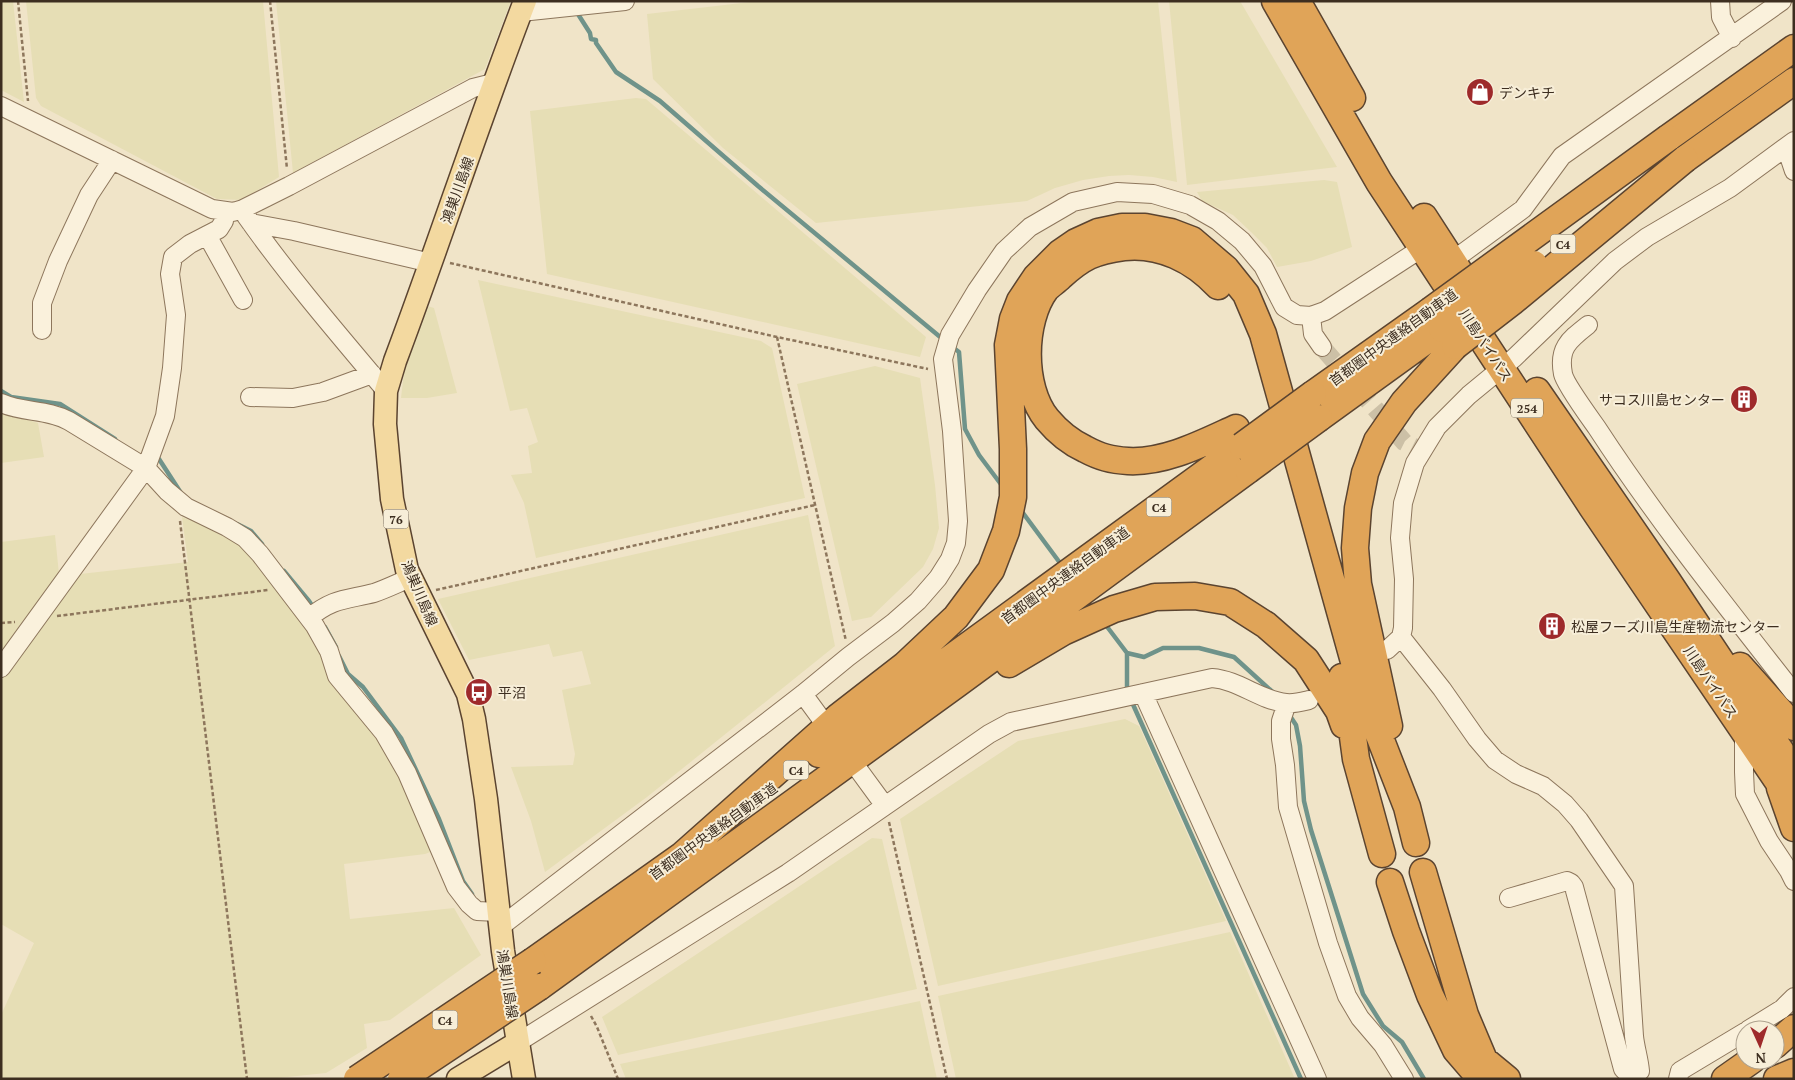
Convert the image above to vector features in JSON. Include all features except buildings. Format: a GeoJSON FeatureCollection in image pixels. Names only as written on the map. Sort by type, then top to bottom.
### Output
{"type":"FeatureCollection","features":[{"type":"Feature","properties":{"kind":"highway","name":"川島バイパス"},"geometry":{"type":"LineString","coordinates":[[1276,1],[1378,182],[1422,248],[1667,580],[1786,776],[1794,805]]}},
{"type":"Feature","properties":{"kind":"highway","name":"川島バイパス"},"geometry":{"type":"LineString","coordinates":[[1297,1],[1397,177],[1452,261],[1507,363],[1592,508],[1744,731],[1786,776]]}},
{"type":"Feature","properties":{"kind":"highway","name":"首都圏中央連絡自動車道"},"geometry":{"type":"LineString","coordinates":[[401,1079],[539,987],[839,742],[957,684],[1075,583],[1242,448],[1314,398],[1437,321],[1599,188],[1794,48]]}},
{"type":"Feature","properties":{"kind":"highway"},"geometry":{"type":"LineString","coordinates":[[1416,843],[1358,584],[1355,548],[1358,508],[1365,473],[1377,441],[1404,402],[1437,321],[1512,302],[1685,159],[1794,81]]}},
{"type":"Feature","properties":{"kind":"highway"},"geometry":{"type":"LineString","coordinates":[[839,742],[905,665],[956,617],[991,570],[1006,531],[1012,504],[1014,449],[1008,345],[1013,319],[1020,301],[1036,277],[1060,253],[1076,242],[1098,232],[1122,227],[1145,227],[1171,232],[1192,240],[1226,269],[1246,294],[1263,334],[1363,694],[1407,807]]}},
{"type":"Feature","properties":{"kind":"highway"},"geometry":{"type":"LineString","coordinates":[[1314,398],[1242,448],[1186,451],[1130,461],[1105,459],[1070,442],[1046,418],[1035,397],[1028,364],[1028,337],[1032,316],[1046,289],[1078,261],[1105,250],[1130,247],[1156,247],[1181,257],[1206,273],[1225,294],[1246,336],[1310,557],[1348,700],[1356,759]]}},
{"type":"Feature","properties":{"kind":"highway","name":"C4"},"geometry":{"type":"LineString","coordinates":[[1314,398],[1437,321]]}},
{"type":"Feature","properties":{"kind":"highway"},"geometry":{"type":"LineString","coordinates":[[1667,580],[1794,727]]}},
{"type":"Feature","properties":{"kind":"highway","name":"首都圏中央連絡自動車道"},"geometry":{"type":"LineString","coordinates":[[357,1079],[533,961],[839,742],[1075,583]]}},
{"type":"Feature","properties":{"kind":"highway"},"geometry":{"type":"LineString","coordinates":[[957,684],[983,680],[1063,632],[1122,606],[1154,597],[1195,596],[1230,602],[1266,625],[1306,660],[1339,711],[1356,759],[1382,854]]}},
{"type":"Feature","properties":{"kind":"highway"},"geometry":{"type":"LineString","coordinates":[[1786,776],[1794,828]]}},
{"type":"Feature","properties":{"kind":"highway"},"geometry":{"type":"LineString","coordinates":[[1423,872],[1465,1015],[1484,1060],[1507,1079]]}},
{"type":"Feature","properties":{"kind":"highway"},"geometry":{"type":"LineString","coordinates":[[1390,882],[1430,995],[1456,1050],[1481,1079]]}},
{"type":"Feature","properties":{"kind":"highway"},"geometry":{"type":"LineString","coordinates":[[1725,1079],[1738,1070]]}},
{"type":"Feature","properties":{"kind":"highway"},"geometry":{"type":"LineString","coordinates":[[1777,1079],[1794,1072]]}},
{"type":"Feature","properties":{"kind":"main road","name":"鴻巣川島線"},"geometry":{"type":"LineString","coordinates":[[523,7],[493,83],[478,132],[395,360],[379,382],[392,499],[401,546],[414,586],[468,694],[474,719],[486,799],[499,920],[524,1079]]}},
{"type":"Feature","properties":{"kind":"main road"},"geometry":{"type":"LineString","coordinates":[[458,1079],[517,1042]]}},
{"type":"Feature","properties":{"kind":"street"},"geometry":{"type":"LineString","coordinates":[[523,7],[625,1]]}},
{"type":"Feature","properties":{"kind":"street"},"geometry":{"type":"LineString","coordinates":[[1720,1],[1721,17],[1732,38]]}},
{"type":"Feature","properties":{"kind":"street"},"geometry":{"type":"LineString","coordinates":[[1452,261],[1523,209],[1562,156],[1782,1]]}},
{"type":"Feature","properties":{"kind":"street"},"geometry":{"type":"LineString","coordinates":[[247,216],[289,186],[473,88],[493,83]]}},
{"type":"Feature","properties":{"kind":"street"},"geometry":{"type":"LineString","coordinates":[[1,106],[212,209],[233,212],[294,231],[432,261]]}},
{"type":"Feature","properties":{"kind":"street"},"geometry":{"type":"LineString","coordinates":[[1388,650],[1401,637],[1404,611],[1404,579],[1400,538],[1403,503],[1418,449],[1469,394],[1507,363],[1615,261],[1647,237],[1730,188],[1790,144],[1794,171]]}},
{"type":"Feature","properties":{"kind":"street"},"geometry":{"type":"LineString","coordinates":[[42,330],[42,303],[58,261],[90,195],[112,160]]}},
{"type":"Feature","properties":{"kind":"street"},"geometry":{"type":"LineString","coordinates":[[1,402],[11,407],[57,414],[146,468],[186,507],[245,538],[286,588],[313,614],[329,651],[337,676],[384,733],[407,773],[456,888],[469,904],[478,911],[499,920],[803,694],[893,623],[918,601],[938,578],[950,559],[956,543],[958,522],[952,431],[943,359],[950,335],[977,290],[1004,251],[1030,226],[1073,202],[1117,192],[1153,194],[1190,205],[1218,221],[1242,241],[1264,266],[1284,307],[1297,315],[1311,316],[1325,311],[1422,248]]}},
{"type":"Feature","properties":{"kind":"street"},"geometry":{"type":"LineString","coordinates":[[1,668],[146,468],[165,416],[172,368],[176,315],[170,274],[173,257],[190,244],[219,228],[224,221],[224,212]]}},
{"type":"Feature","properties":{"kind":"street"},"geometry":{"type":"LineString","coordinates":[[247,216],[323,316],[379,382]]}},
{"type":"Feature","properties":{"kind":"street"},"geometry":{"type":"LineString","coordinates":[[207,235],[243,300]]}},
{"type":"Feature","properties":{"kind":"street"},"geometry":{"type":"LineString","coordinates":[[1311,316],[1313,334],[1322,347]]}},
{"type":"Feature","properties":{"kind":"street"},"geometry":{"type":"LineString","coordinates":[[1588,325],[1565,345],[1561,356],[1563,376],[1613,452],[1667,528],[1794,693]]}},
{"type":"Feature","properties":{"kind":"street"},"geometry":{"type":"LineString","coordinates":[[250,398],[293,398],[379,382]]}},
{"type":"Feature","properties":{"kind":"street"},"geometry":{"type":"LineString","coordinates":[[313,614],[337,600],[414,586]]}},
{"type":"Feature","properties":{"kind":"street"},"geometry":{"type":"LineString","coordinates":[[1401,637],[1442,689],[1476,739],[1495,760],[1516,774],[1542,786],[1565,804],[1579,820],[1624,886],[1634,1036],[1640,1070],[1632,1075],[1623,1069],[1572,883],[1567,881],[1509,898]]}},
{"type":"Feature","properties":{"kind":"street"},"geometry":{"type":"LineString","coordinates":[[517,1042],[788,873],[989,734],[1011,722],[1212,678],[1226,678],[1280,702],[1309,700]]}},
{"type":"Feature","properties":{"kind":"street"},"geometry":{"type":"LineString","coordinates":[[1141,693],[1317,1079]]}},
{"type":"Feature","properties":{"kind":"street"},"geometry":{"type":"LineString","coordinates":[[803,694],[886,806]]}},
{"type":"Feature","properties":{"kind":"street"},"geometry":{"type":"LineString","coordinates":[[1280,702],[1281,739],[1288,806],[1328,943],[1347,996],[1360,1018],[1383,1045],[1404,1079]]}},
{"type":"Feature","properties":{"kind":"street"},"geometry":{"type":"LineString","coordinates":[[1744,731],[1746,794],[1769,842],[1794,881]]}},
{"type":"Feature","properties":{"kind":"street"},"geometry":{"type":"LineString","coordinates":[[1764,1020],[1782,1009],[1794,997]]}},
{"type":"Feature","properties":{"kind":"street"},"geometry":{"type":"LineString","coordinates":[[1678,1079],[1680,1071],[1735,1038]]}},
{"type":"Feature","properties":{"kind":"path"},"geometry":{"type":"LineString","coordinates":[[18,1],[30,120]]}},
{"type":"Feature","properties":{"kind":"path"},"geometry":{"type":"LineString","coordinates":[[270,1],[289,186]]}},
{"type":"Feature","properties":{"kind":"path"},"geometry":{"type":"LineString","coordinates":[[432,261],[924,369],[945,368]]}},
{"type":"Feature","properties":{"kind":"path"},"geometry":{"type":"LineString","coordinates":[[777,337],[848,657]]}},
{"type":"Feature","properties":{"kind":"path"},"geometry":{"type":"LineString","coordinates":[[177,499],[247,1079]]}},
{"type":"Feature","properties":{"kind":"path"},"geometry":{"type":"LineString","coordinates":[[414,586],[815,505]]}},
{"type":"Feature","properties":{"kind":"path"},"geometry":{"type":"LineString","coordinates":[[1,623],[286,588]]}},
{"type":"Feature","properties":{"kind":"path"},"geometry":{"type":"LineString","coordinates":[[886,806],[947,1079]]}},
{"type":"Feature","properties":{"kind":"path"},"geometry":{"type":"LineString","coordinates":[[582,1002],[597,1027],[618,1079]]}},
{"type":"Feature","properties":{"kind":"shaded area"},"geometry":{"type":"Polygon","coordinates":[[[1,1],[13,1],[24,102],[1,90],[1,1]]]}},
{"type":"Feature","properties":{"kind":"shaded area"},"geometry":{"type":"Polygon","coordinates":[[[26,1],[263,1],[279,177],[242,200],[217,199],[41,106],[36,98],[26,1]]]}},
{"type":"Feature","properties":{"kind":"shaded area"},"geometry":{"type":"Polygon","coordinates":[[[276,1],[511,1],[485,69],[293,173],[276,1]]]}},
{"type":"Feature","properties":{"kind":"shaded area"},"geometry":{"type":"Polygon","coordinates":[[[759,1],[1158,1],[1177,182],[1153,177],[1109,176],[1083,180],[1055,188],[1027,201],[816,223],[723,148],[653,79],[647,14],[759,1]]]}},
{"type":"Feature","properties":{"kind":"shaded area"},"geometry":{"type":"Polygon","coordinates":[[[1169,1],[1240,1],[1337,167],[1187,185],[1169,1]]]}},
{"type":"Feature","properties":{"kind":"shaded area"},"geometry":{"type":"Polygon","coordinates":[[[636,98],[646,99],[926,337],[920,357],[547,274],[530,111],[636,98]]]}},
{"type":"Feature","properties":{"kind":"shaded area"},"geometry":{"type":"Polygon","coordinates":[[[1324,180],[1337,182],[1352,247],[1311,261],[1277,267],[1267,248],[1233,215],[1202,201],[1197,192],[1324,180]]]}},
{"type":"Feature","properties":{"kind":"shaded area"},"geometry":{"type":"Polygon","coordinates":[[[478,280],[761,341],[772,348],[805,498],[536,558],[524,503],[511,475],[532,473],[528,446],[538,442],[527,408],[510,411],[478,280]]]}},
{"type":"Feature","properties":{"kind":"shaded area"},"geometry":{"type":"Polygon","coordinates":[[[427,306],[434,308],[457,393],[427,398],[401,398],[404,372],[427,306]]]}},
{"type":"Feature","properties":{"kind":"shaded area"},"geometry":{"type":"Polygon","coordinates":[[[875,366],[920,378],[939,528],[933,549],[923,567],[871,617],[852,621],[797,384],[875,366]]]}},
{"type":"Feature","properties":{"kind":"shaded area"},"geometry":{"type":"Polygon","coordinates":[[[1,409],[38,423],[44,457],[1,463],[1,409]]]}},
{"type":"Feature","properties":{"kind":"shaded area"},"geometry":{"type":"Polygon","coordinates":[[[808,515],[835,646],[647,797],[545,872],[531,821],[511,767],[573,765],[575,754],[562,690],[591,684],[582,651],[553,657],[549,644],[469,660],[438,599],[808,515]]]}},
{"type":"Feature","properties":{"kind":"shaded area"},"geometry":{"type":"Polygon","coordinates":[[[182,517],[199,523],[241,546],[283,592],[312,631],[331,678],[389,748],[433,851],[425,854],[344,864],[350,919],[454,908],[481,955],[390,1020],[364,1024],[367,1048],[326,1073],[268,1079],[1,1079],[1,1015],[34,943],[1,924],[1,681],[80,574],[188,562],[182,517]]]}},
{"type":"Feature","properties":{"kind":"shaded area"},"geometry":{"type":"Polygon","coordinates":[[[55,535],[59,574],[1,656],[1,542],[55,535]]]}},
{"type":"Feature","properties":{"kind":"shaded area"},"geometry":{"type":"Polygon","coordinates":[[[1125,719],[1139,726],[1226,921],[938,986],[900,819],[1018,741],[1125,719]]]}},
{"type":"Feature","properties":{"kind":"shaded area"},"geometry":{"type":"Polygon","coordinates":[[[872,838],[882,839],[917,989],[618,1055],[602,1017],[872,838]]]}},
{"type":"Feature","properties":{"kind":"shaded area"},"geometry":{"type":"Polygon","coordinates":[[[1230,932],[1295,1079],[956,1079],[938,996],[1230,932]]]}},
{"type":"Feature","properties":{"kind":"shaded area"},"geometry":{"type":"Polygon","coordinates":[[[920,1001],[937,1079],[626,1079],[620,1064],[920,1001]]]}},
{"type":"Feature","properties":{"kind":"waterway"},"geometry":{"type":"LineString","coordinates":[[576,11],[590,33],[591,39],[596,40],[596,43],[616,72],[660,101],[758,186],[945,341]]}},
{"type":"Feature","properties":{"kind":"waterway"},"geometry":{"type":"LineString","coordinates":[[951,346],[959,352],[965,429],[979,455],[1003,487]]}},
{"type":"Feature","properties":{"kind":"waterway"},"geometry":{"type":"LineString","coordinates":[[1,391],[11,397],[60,404],[115,439]]}},
{"type":"Feature","properties":{"kind":"waterway"},"geometry":{"type":"LineString","coordinates":[[155,457],[159,459],[181,493]]}},
{"type":"Feature","properties":{"kind":"waterway"},"geometry":{"type":"LineString","coordinates":[[1020,509],[1063,567]]}},
{"type":"Feature","properties":{"kind":"waterway"},"geometry":{"type":"LineString","coordinates":[[237,524],[251,531],[262,544]]}},
{"type":"Feature","properties":{"kind":"waterway"},"geometry":{"type":"LineString","coordinates":[[284,571],[315,610]]}},
{"type":"Feature","properties":{"kind":"waterway"},"geometry":{"type":"LineString","coordinates":[[1105,624],[1127,653],[1128,693]]}},
{"type":"Feature","properties":{"kind":"waterway"},"geometry":{"type":"LineString","coordinates":[[325,627],[336,647]]}},
{"type":"Feature","properties":{"kind":"waterway"},"geometry":{"type":"LineString","coordinates":[[1127,653],[1144,657],[1163,648],[1199,648],[1234,657],[1277,696]]}},
{"type":"Feature","properties":{"kind":"waterway"},"geometry":{"type":"LineString","coordinates":[[339,656],[348,674],[363,687],[401,738],[439,819],[463,881],[472,894]]}},
{"type":"Feature","properties":{"kind":"waterway"},"geometry":{"type":"LineString","coordinates":[[1131,700],[1301,1079]]}},
{"type":"Feature","properties":{"kind":"waterway"},"geometry":{"type":"LineString","coordinates":[[1288,713],[1296,725],[1300,746],[1304,801],[1311,830],[1363,994],[1383,1026],[1402,1042],[1424,1079]]}},
{"type":"Feature","properties":{"kind":"tunnel"},"geometry":{"type":"LineString","coordinates":[[1322,347],[1404,442],[1414,447]]}},
{"type":"Feature","properties":{"kind":"place","name":"デンキチ"},"geometry":{"type":"Point","coordinates":[1480,92]}},
{"type":"Feature","properties":{"kind":"place","name":"サコス川島センター"},"geometry":{"type":"Point","coordinates":[1744,399]}},
{"type":"Feature","properties":{"kind":"place","name":"松屋フーズ川島生産物流センター"},"geometry":{"type":"Point","coordinates":[1552,626]}},
{"type":"Feature","properties":{"kind":"place","name":"平沼"},"geometry":{"type":"Point","coordinates":[479,692]}}]}
